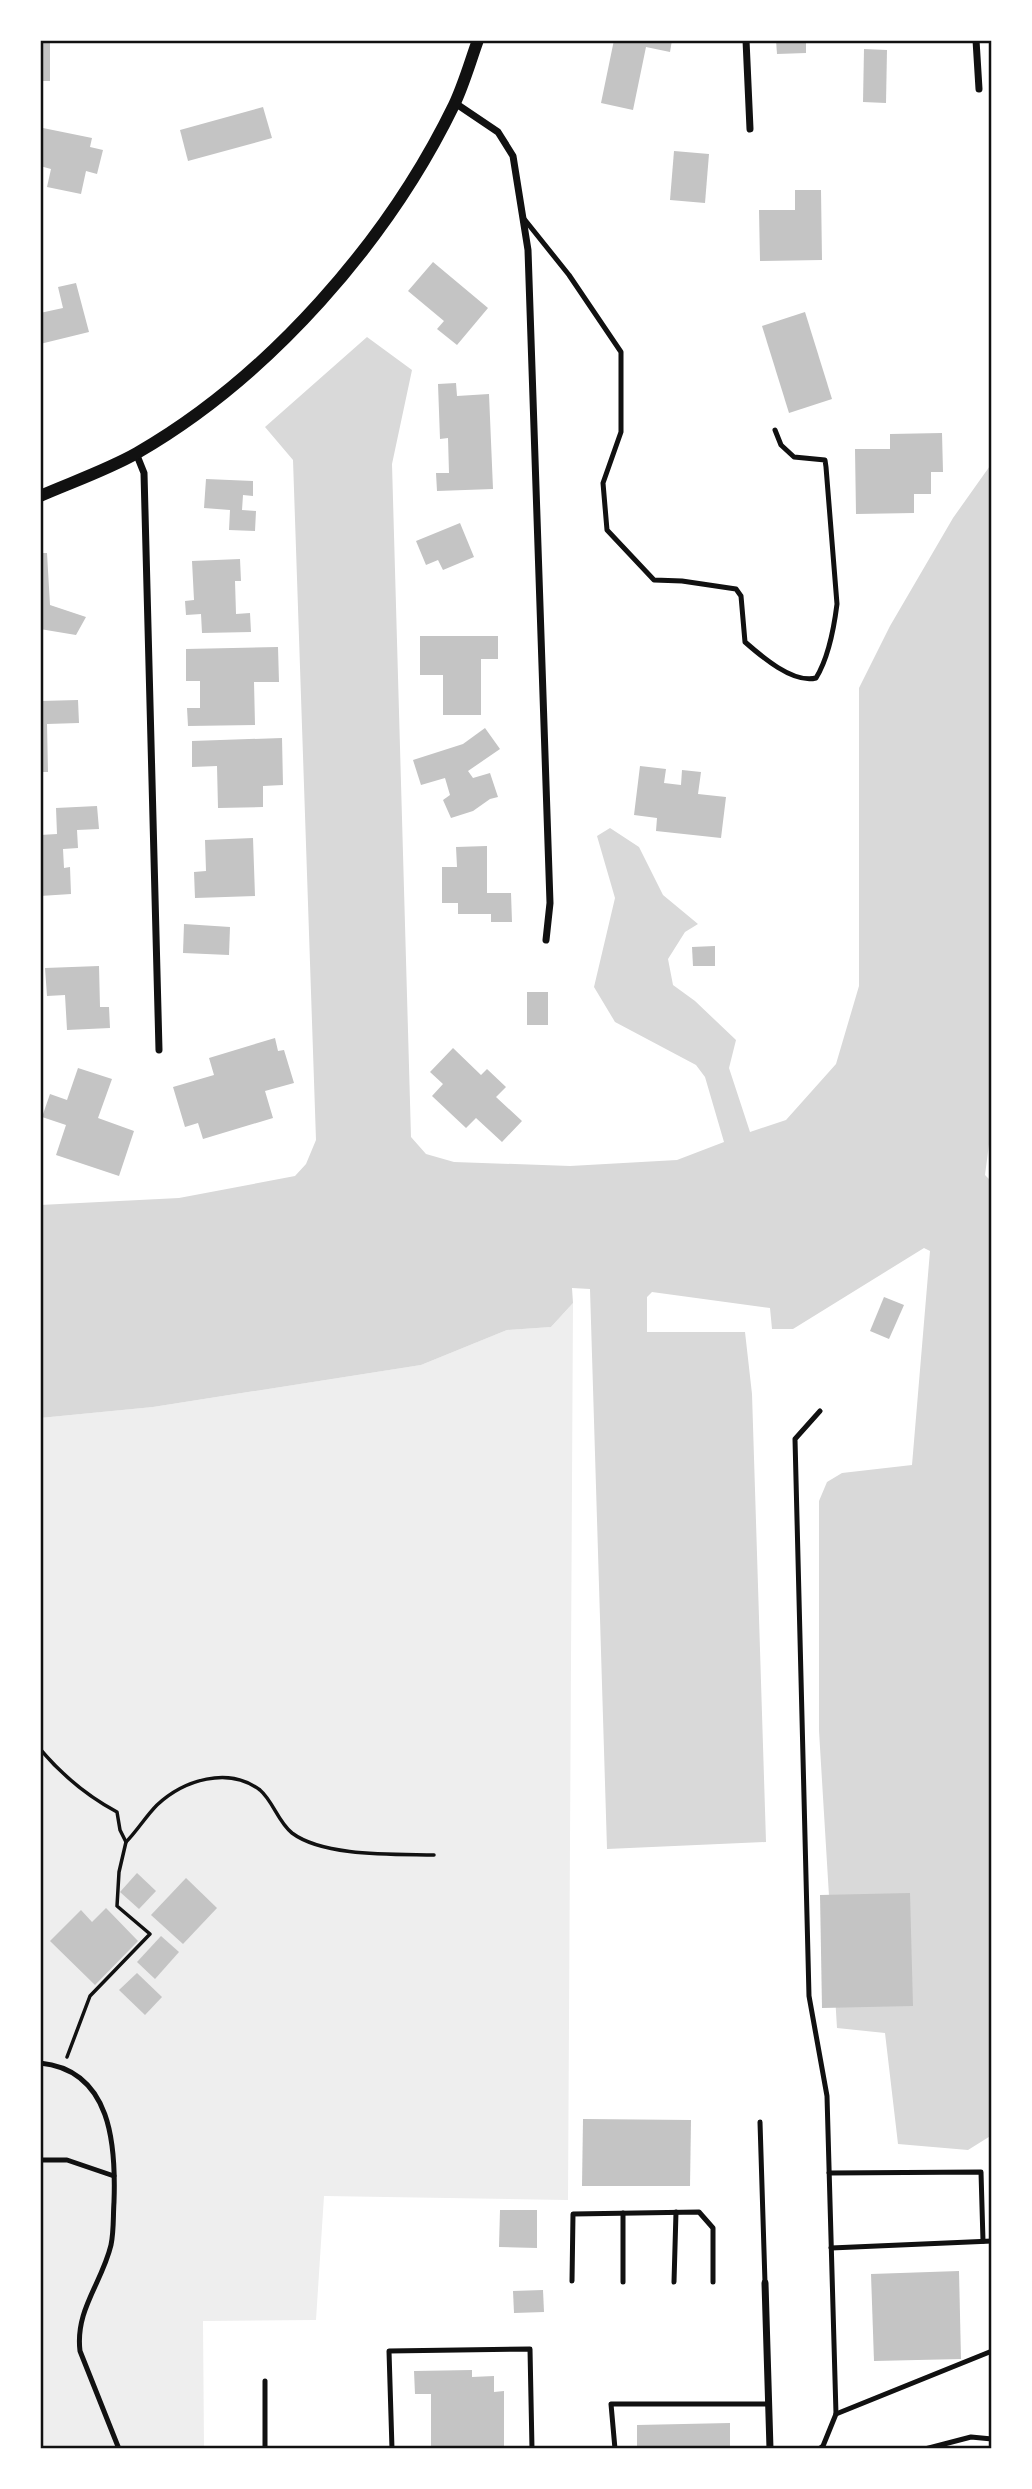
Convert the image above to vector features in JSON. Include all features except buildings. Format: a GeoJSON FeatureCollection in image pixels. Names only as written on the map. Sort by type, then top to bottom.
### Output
{"type":"FeatureCollection","features":[{"type":"Feature","properties":{"kind":"street"},"geometry":{"type":"LineString","coordinates":[[40,496],[136,453],[194,415],[249,371],[306,316],[365,249],[414,178],[455,103],[478,40]]}},
{"type":"Feature","properties":{"kind":"street"},"geometry":{"type":"LineString","coordinates":[[746,40],[750,130]]}},
{"type":"Feature","properties":{"kind":"street"},"geometry":{"type":"LineString","coordinates":[[976,40],[979,89]]}},
{"type":"Feature","properties":{"kind":"street"},"geometry":{"type":"LineString","coordinates":[[455,103],[498,132],[513,156],[528,250],[550,903],[546,940]]}},
{"type":"Feature","properties":{"kind":"street"},"geometry":{"type":"LineString","coordinates":[[136,453],[144,473],[159,1050]]}},
{"type":"Feature","properties":{"kind":"street"},"geometry":{"type":"LineString","coordinates":[[765,2283],[770,2449]]}},
{"type":"Feature","properties":{"kind":"lane"},"geometry":{"type":"LineString","coordinates":[[523,218],[569,275],[621,352],[621,432],[603,483],[607,530],[654,580],[736,589],[741,596],[745,642],[766,660],[809,680],[816,678],[820,670],[834,626],[837,604],[826,467],[825,460],[794,457],[782,444],[775,430]]}},
{"type":"Feature","properties":{"kind":"lane"},"geometry":{"type":"LineString","coordinates":[[819,2449],[823,2446],[836,2414],[827,2096],[809,1996],[795,1439],[820,1411]]}},
{"type":"Feature","properties":{"kind":"lane"},"geometry":{"type":"LineString","coordinates":[[40,2063],[53,2064],[86,2084],[108,2118],[113,2143],[114,2176],[111,2244],[80,2318],[78,2336],[80,2351],[119,2449]]}},
{"type":"Feature","properties":{"kind":"lane"},"geometry":{"type":"LineString","coordinates":[[760,2122],[765,2283]]}},
{"type":"Feature","properties":{"kind":"lane"},"geometry":{"type":"LineString","coordinates":[[40,2160],[67,2160],[114,2176]]}},
{"type":"Feature","properties":{"kind":"lane"},"geometry":{"type":"LineString","coordinates":[[829,2173],[982,2172],[983,2241]]}},
{"type":"Feature","properties":{"kind":"lane"},"geometry":{"type":"LineString","coordinates":[[674,2282],[676,2212]]}},
{"type":"Feature","properties":{"kind":"lane"},"geometry":{"type":"LineString","coordinates":[[572,2281],[573,2214],[699,2212],[713,2228],[713,2282]]}},
{"type":"Feature","properties":{"kind":"lane"},"geometry":{"type":"LineString","coordinates":[[622,2213],[622,2281]]}},
{"type":"Feature","properties":{"kind":"lane"},"geometry":{"type":"LineString","coordinates":[[831,2248],[992,2241]]}},
{"type":"Feature","properties":{"kind":"lane"},"geometry":{"type":"LineString","coordinates":[[391,2449],[389,2351],[530,2349],[532,2449]]}},
{"type":"Feature","properties":{"kind":"lane"},"geometry":{"type":"LineString","coordinates":[[836,2414],[992,2351]]}},
{"type":"Feature","properties":{"kind":"lane"},"geometry":{"type":"LineString","coordinates":[[265,2381],[265,2449]]}},
{"type":"Feature","properties":{"kind":"lane"},"geometry":{"type":"LineString","coordinates":[[615,2449],[611,2403],[768,2404]]}},
{"type":"Feature","properties":{"kind":"lane"},"geometry":{"type":"LineString","coordinates":[[925,2449],[971,2437],[992,2439]]}},
{"type":"Feature","properties":{"kind":"path"},"geometry":{"type":"LineString","coordinates":[[40,1749],[53,1765],[75,1784],[99,1802],[117,1811],[120,1830],[126,1843]]}},
{"type":"Feature","properties":{"kind":"path"},"geometry":{"type":"LineString","coordinates":[[63,2069],[90,1996],[150,1934],[117,1906],[119,1872],[126,1843],[158,1805],[183,1788],[205,1778],[237,1778],[261,1791],[293,1833],[313,1842],[343,1851],[434,1855]]}},
{"type":"Feature","properties":{"kind":"shaded area"},"geometry":{"type":"Polygon","coordinates":[[[367,337],[412,370],[392,464],[411,1137],[426,1154],[454,1162],[570,1166],[677,1160],[724,1142],[705,1077],[696,1065],[615,1022],[594,987],[615,898],[597,836],[610,828],[639,847],[663,895],[698,924],[685,932],[668,959],[673,985],[695,1001],[736,1040],[729,1068],[750,1132],[786,1120],[836,1064],[859,986],[859,688],[890,626],[953,518],[992,463],[992,1121],[985,1175],[992,1182],[992,2135],[968,2150],[898,2144],[885,2033],[837,2028],[819,1731],[819,1501],[827,1482],[842,1473],[912,1465],[930,1251],[924,1248],[793,1329],[772,1329],[770,1308],[652,1292],[647,1297],[647,1332],[745,1332],[752,1394],[766,1842],[607,1849],[590,1289],[572,1288],[573,1303],[551,1327],[507,1330],[421,1365],[153,1407],[40,1418],[40,1205],[179,1198],[295,1176],[306,1164],[316,1140],[293,460],[265,427],[367,337]]]}},
{"type":"Feature","properties":{"kind":"shaded area"},"geometry":{"type":"Polygon","coordinates":[[[573,1303],[568,2200],[324,2196],[316,2320],[203,2321],[204,2449],[40,2449],[40,1418],[153,1407],[421,1365],[507,1330],[551,1327],[573,1303]]]}}]}
